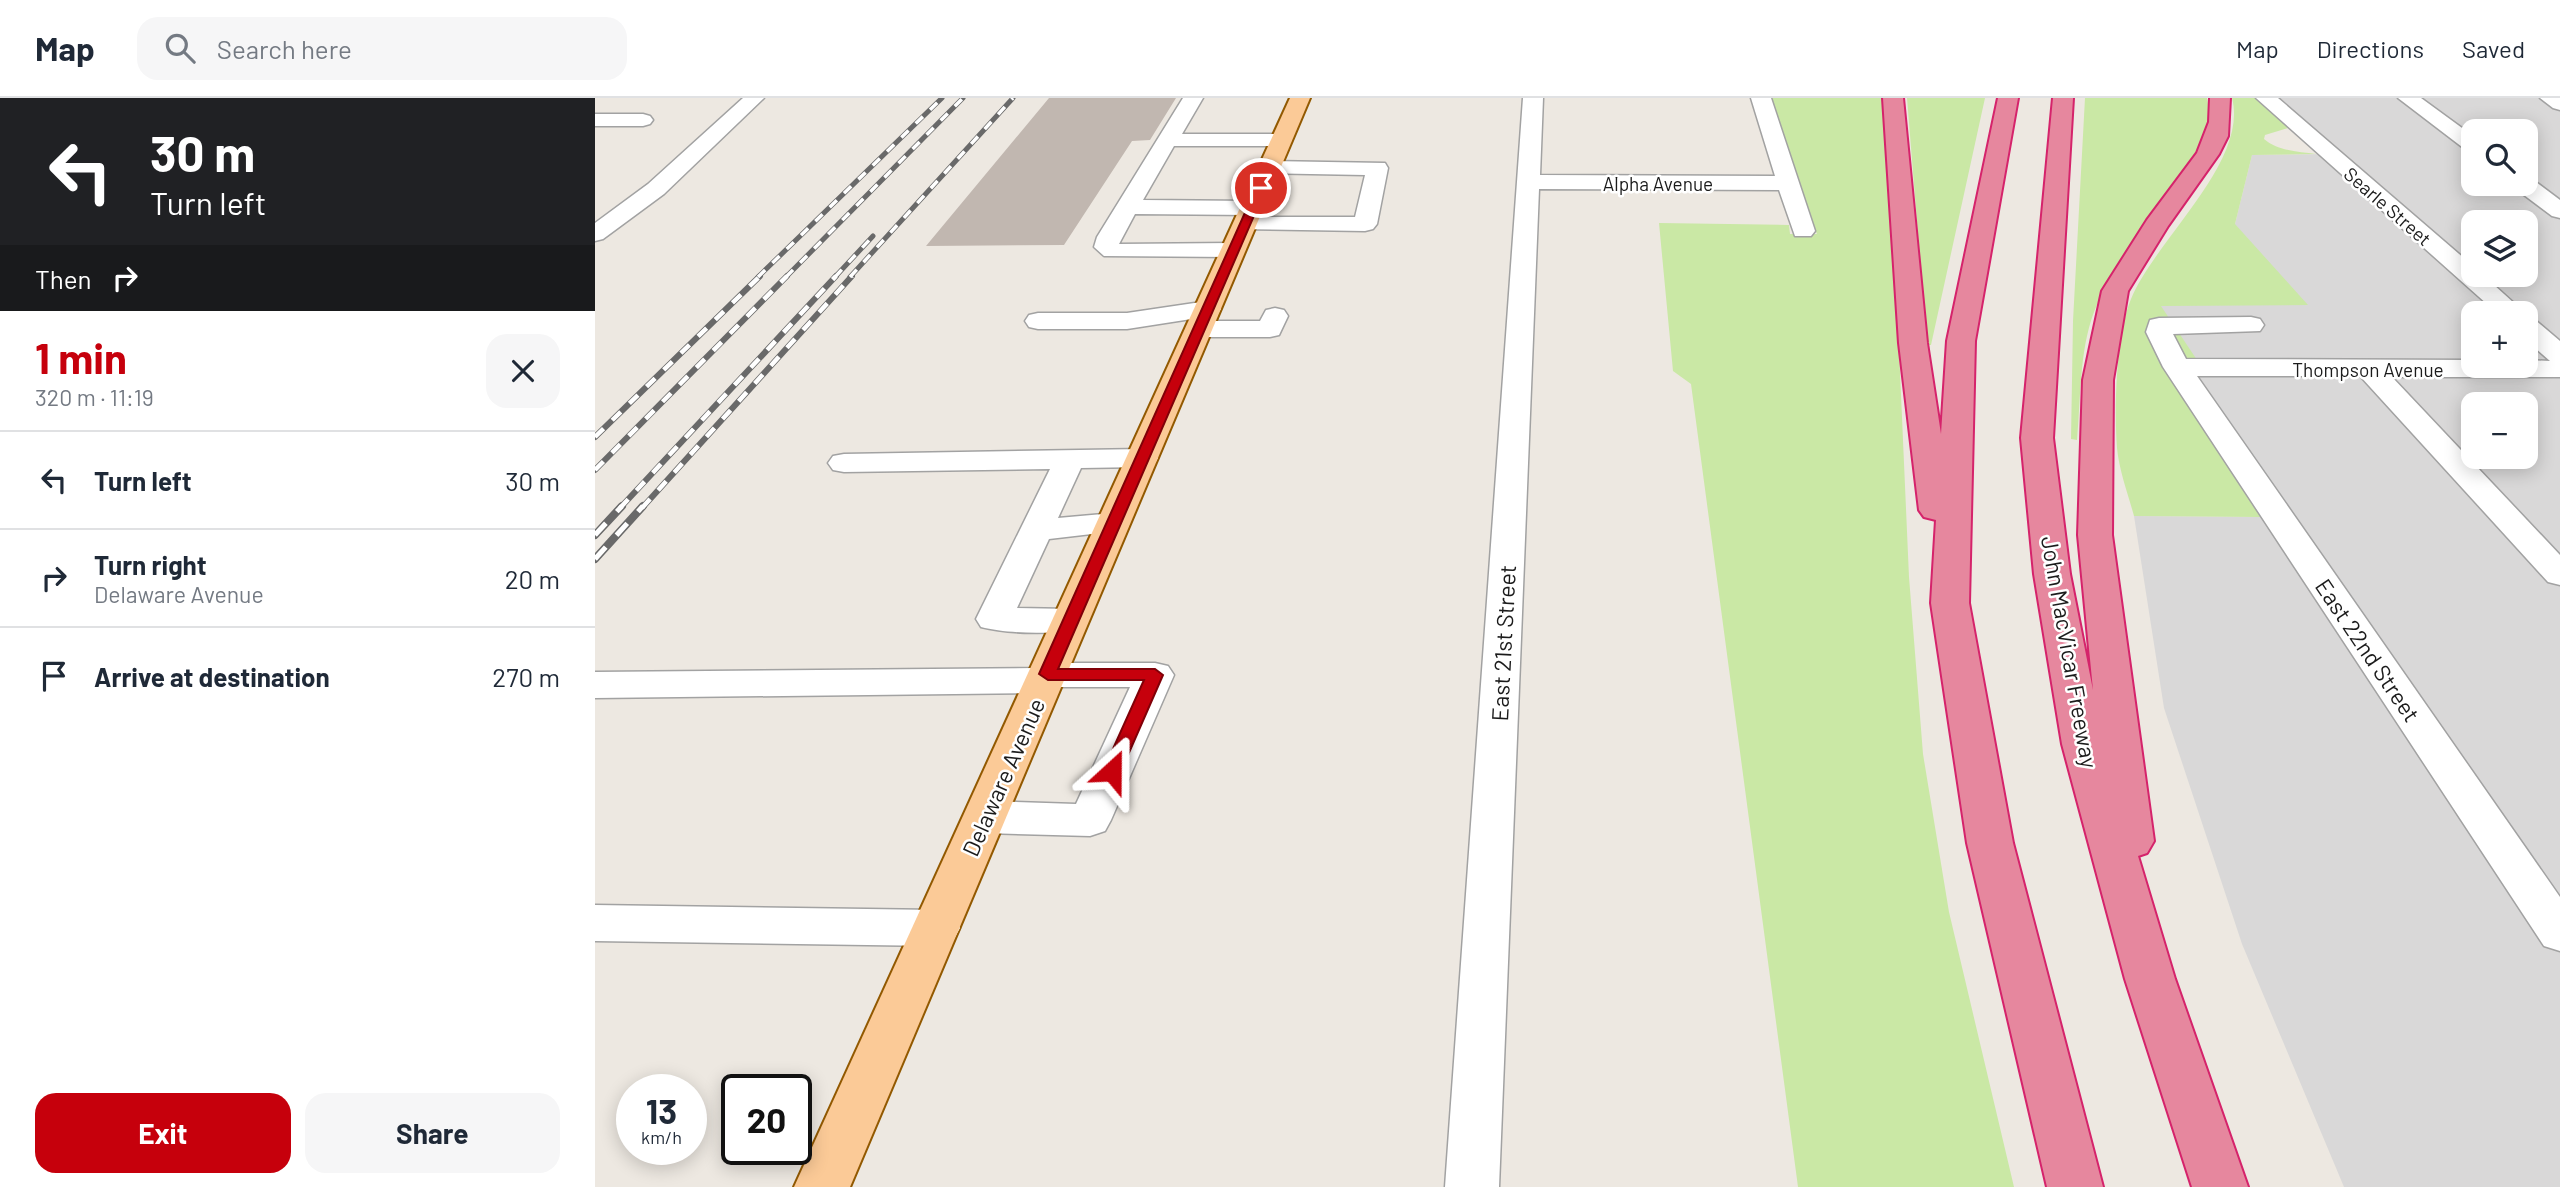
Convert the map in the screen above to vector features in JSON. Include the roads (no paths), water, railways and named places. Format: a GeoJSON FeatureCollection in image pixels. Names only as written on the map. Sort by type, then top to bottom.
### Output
{"type":"FeatureCollection","features":[{"type":"Feature","properties":{"kind":"highway"},"geometry":{"type":"LineString","coordinates":[[1893,98],[1913,343],[1950,603],[1990,843],[2075,1187]]}},
{"type":"Feature","properties":{"kind":"highway"},"geometry":{"type":"LineString","coordinates":[[1950,603],[1961,341],[2008,98]]}},
{"type":"Feature","properties":{"kind":"highway","name":"John MacVicar Freeway"},"geometry":{"type":"LineString","coordinates":[[2063,98],[2037,438],[2052,574],[2083,744],[2150,979],[2220,1187]]}},
{"type":"Feature","properties":{"kind":"highway"},"geometry":{"type":"LineString","coordinates":[[2150,979],[2118,747],[2095,535],[2098,380],[2115,291],[2156,225],[2208,154],[2219,129],[2220,98]]}},
{"type":"Feature","properties":{"kind":"main road","name":"Delaware Avenue"},"geometry":{"type":"LineString","coordinates":[[823,1187],[1300,98]]}},
{"type":"Feature","properties":{"kind":"street"},"geometry":{"type":"LineString","coordinates":[[595,234],[656,188],[754,98]]}},
{"type":"Feature","properties":{"kind":"street"},"geometry":{"type":"LineString","coordinates":[[1169,140],[1377,168],[1365,223],[1243,227],[1113,251],[1106,247],[1109,237],[1193,98]]}},
{"type":"Feature","properties":{"kind":"street","name":"East 21st Street"},"geometry":{"type":"LineString","coordinates":[[1472,1187],[1533,98]]}},
{"type":"Feature","properties":{"kind":"street"},"geometry":{"type":"LineString","coordinates":[[1761,98],[1803,231]]}},
{"type":"Feature","properties":{"kind":"street","name":"Searle Street"},"geometry":{"type":"LineString","coordinates":[[2266,98],[2498,301]]}},
{"type":"Feature","properties":{"kind":"street"},"geometry":{"type":"LineString","coordinates":[[2408,98],[2461,137]]}},
{"type":"Feature","properties":{"kind":"street"},"geometry":{"type":"LineString","coordinates":[[2550,98],[2560,104]]}},
{"type":"Feature","properties":{"kind":"street"},"geometry":{"type":"LineString","coordinates":[[595,120],[643,120]]}},
{"type":"Feature","properties":{"kind":"street","name":"Alpha Avenue"},"geometry":{"type":"LineString","coordinates":[[1529,182],[1788,183]]}},
{"type":"Feature","properties":{"kind":"street"},"geometry":{"type":"LineString","coordinates":[[2538,194],[2560,211]]}},
{"type":"Feature","properties":{"kind":"street"},"geometry":{"type":"LineString","coordinates":[[1128,207],[1243,227]]}},
{"type":"Feature","properties":{"kind":"street"},"geometry":{"type":"LineString","coordinates":[[1038,321],[1203,319],[1270,329],[1275,316]]}},
{"type":"Feature","properties":{"kind":"street","name":"East 22nd Street"},"geometry":{"type":"LineString","coordinates":[[2251,325],[2159,326],[2164,346],[2177,367],[2560,933]]}},
{"type":"Feature","properties":{"kind":"street"},"geometry":{"type":"LineString","coordinates":[[2538,336],[2560,355]]}},
{"type":"Feature","properties":{"kind":"street","name":"Thompson Avenue"},"geometry":{"type":"LineString","coordinates":[[2177,367],[2560,369]]}},
{"type":"Feature","properties":{"kind":"street"},"geometry":{"type":"LineString","coordinates":[[2369,369],[2560,575]]}},
{"type":"Feature","properties":{"kind":"street"},"geometry":{"type":"LineString","coordinates":[[845,463],[1143,458]]}},
{"type":"Feature","properties":{"kind":"street"},"geometry":{"type":"LineString","coordinates":[[1070,459],[994,619],[1071,620]]}},
{"type":"Feature","properties":{"kind":"street"},"geometry":{"type":"LineString","coordinates":[[1036,530],[1114,523]]}},
{"type":"Feature","properties":{"kind":"street"},"geometry":{"type":"LineString","coordinates":[[595,685],[1155,675],[1090,820],[985,817]]}},
{"type":"Feature","properties":{"kind":"street"},"geometry":{"type":"LineString","coordinates":[[595,923],[937,928]]}},
{"type":"Feature","properties":{"kind":"railway"},"geometry":{"type":"LineString","coordinates":[[758,277],[942,98]]}},
{"type":"Feature","properties":{"kind":"railway"},"geometry":{"type":"LineString","coordinates":[[786,277],[963,98]]}},
{"type":"Feature","properties":{"kind":"railway"},"geometry":{"type":"LineString","coordinates":[[850,277],[1013,98]]}},
{"type":"Feature","properties":{"kind":"railway"},"geometry":{"type":"LineString","coordinates":[[835,277],[873,236]]}},
{"type":"Feature","properties":{"kind":"railway"},"geometry":{"type":"LineString","coordinates":[[595,437],[760,276]]}},
{"type":"Feature","properties":{"kind":"railway"},"geometry":{"type":"LineString","coordinates":[[595,470],[787,276]]}},
{"type":"Feature","properties":{"kind":"railway"},"geometry":{"type":"LineString","coordinates":[[620,508],[836,276]]}},
{"type":"Feature","properties":{"kind":"railway"},"geometry":{"type":"LineString","coordinates":[[642,508],[852,276]]}},
{"type":"Feature","properties":{"kind":"railway"},"geometry":{"type":"LineString","coordinates":[[595,535],[622,506]]}},
{"type":"Feature","properties":{"kind":"railway"},"geometry":{"type":"LineString","coordinates":[[595,559],[643,506]]}}]}
